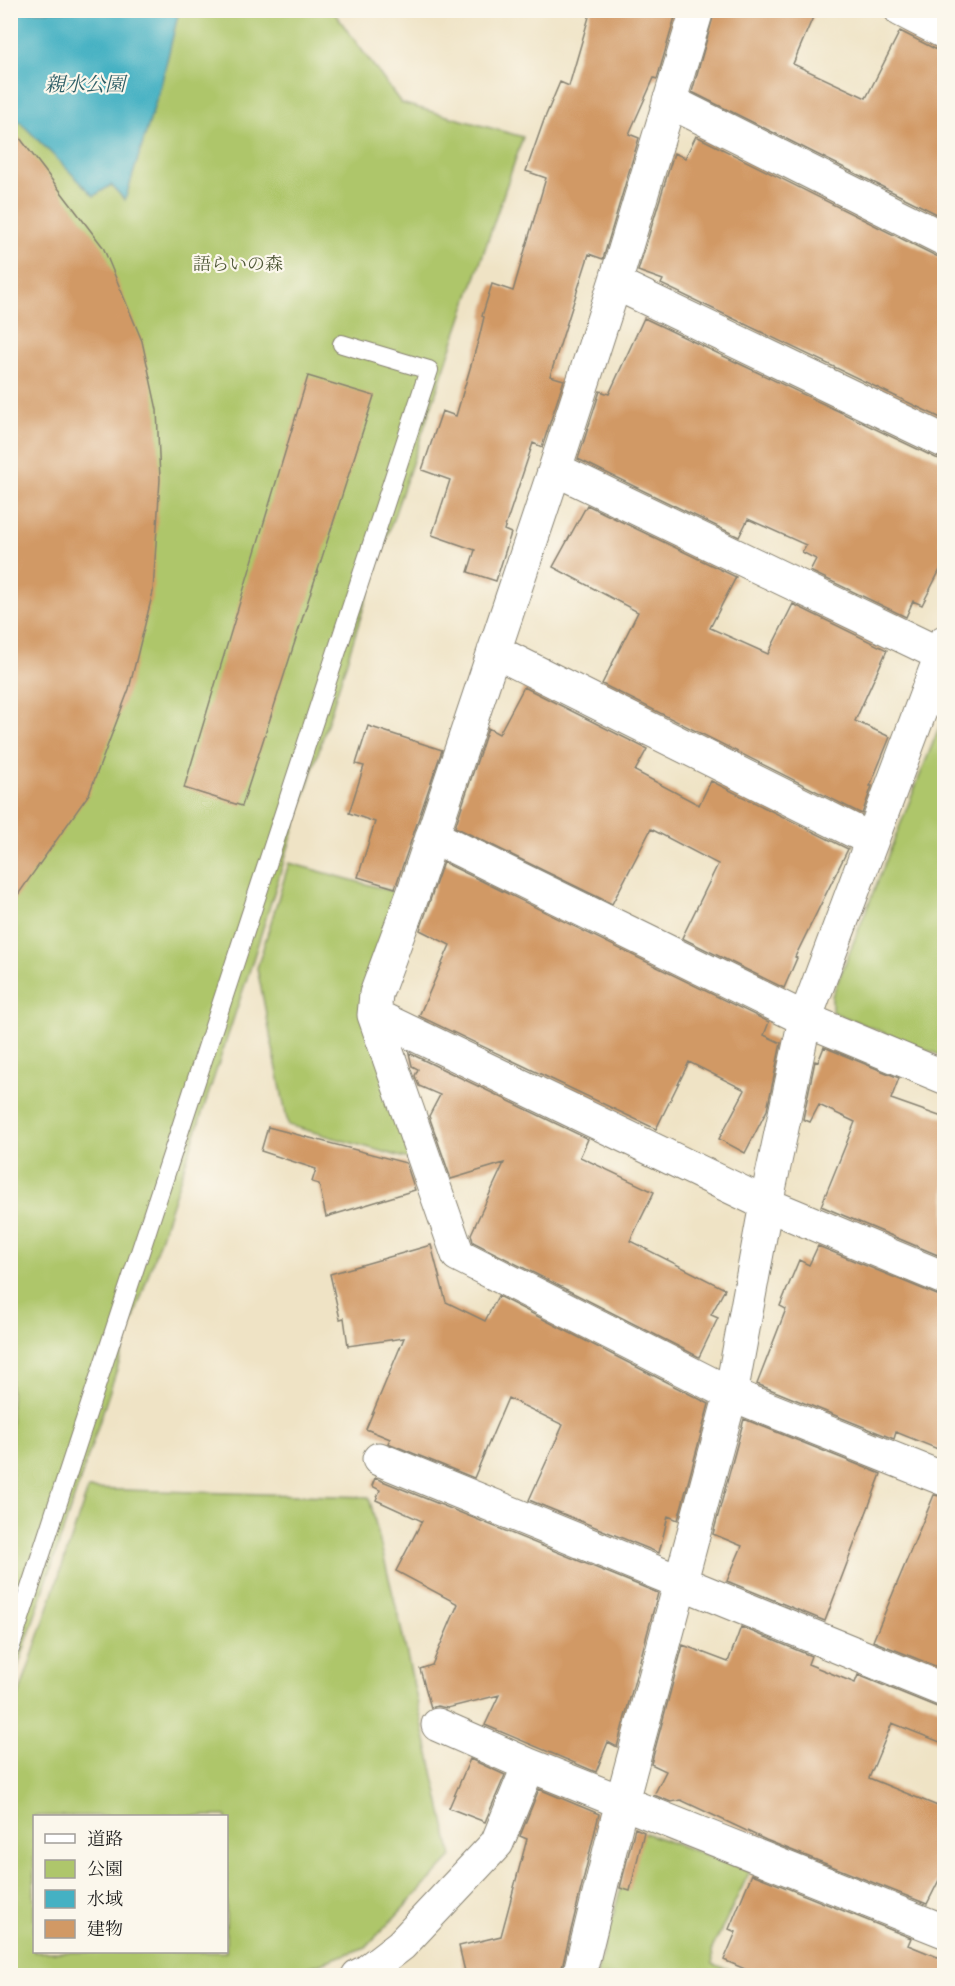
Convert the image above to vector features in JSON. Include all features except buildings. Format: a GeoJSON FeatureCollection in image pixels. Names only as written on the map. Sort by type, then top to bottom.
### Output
{"type":"FeatureCollection","features":[{"type":"Feature","properties":{"kind":"street"},"geometry":{"type":"LineString","coordinates":[[697,10],[615,283],[413,894],[376,994],[374,1015],[458,1255],[731,1394],[945,1479]]}},
{"type":"Feature","properties":{"kind":"street"},"geometry":{"type":"LineString","coordinates":[[902,10],[945,32]]}},
{"type":"Feature","properties":{"kind":"street"},"geometry":{"type":"LineString","coordinates":[[669,101],[945,239]]}},
{"type":"Feature","properties":{"kind":"street"},"geometry":{"type":"LineString","coordinates":[[615,283],[945,441]]}},
{"type":"Feature","properties":{"kind":"street"},"geometry":{"type":"LineString","coordinates":[[555,469],[943,651],[806,1019],[766,1204],[731,1394],[622,1801],[579,1976]]}},
{"type":"Feature","properties":{"kind":"street"},"geometry":{"type":"LineString","coordinates":[[494,651],[872,840]]}},
{"type":"Feature","properties":{"kind":"street"},"geometry":{"type":"LineString","coordinates":[[432,836],[806,1019],[945,1077]]}},
{"type":"Feature","properties":{"kind":"street"},"geometry":{"type":"LineString","coordinates":[[374,1015],[766,1204],[945,1278]]}},
{"type":"Feature","properties":{"kind":"street"},"geometry":{"type":"LineString","coordinates":[[379,1459],[945,1690]]}},
{"type":"Feature","properties":{"kind":"street"},"geometry":{"type":"LineString","coordinates":[[438,1725],[529,1764],[945,1930]]}},
{"type":"Feature","properties":{"kind":"street"},"geometry":{"type":"LineString","coordinates":[[364,1974],[401,1945],[497,1843],[529,1764]]}},
{"type":"Feature","properties":{"kind":"lane"},"geometry":{"type":"LineString","coordinates":[[10,1649],[429,370],[342,344]]}},
{"type":"Feature","properties":{"kind":"green space","name":"語らいの森"},"geometry":{"type":"Polygon","coordinates":[[[11,11],[333,11],[401,103],[523,137],[373,578],[251,966],[11,1688],[11,11]]]}},
{"type":"Feature","properties":{"kind":"green space"},"geometry":{"type":"Polygon","coordinates":[[[944,715],[944,860],[941,870],[944,871],[944,1057],[832,1012],[832,996],[944,715]]]}},
{"type":"Feature","properties":{"kind":"green space"},"geometry":{"type":"Polygon","coordinates":[[[289,863],[399,893],[366,998],[412,1160],[288,1125],[257,968],[289,863]]]}},
{"type":"Feature","properties":{"kind":"green space"},"geometry":{"type":"Polygon","coordinates":[[[88,1489],[369,1497],[399,1619],[452,1857],[366,1947],[287,1975],[11,1976],[11,1719],[88,1489]]]}},
{"type":"Feature","properties":{"kind":"green space"},"geometry":{"type":"Polygon","coordinates":[[[637,1830],[750,1871],[712,1949],[713,1964],[744,1975],[596,1976],[637,1830]]]}},
{"type":"Feature","properties":{"kind":"water","name":"親水公園"},"geometry":{"type":"Polygon","coordinates":[[[10,11],[179,11],[161,85],[125,200],[111,185],[94,196],[11,113],[10,11]]]}}]}
